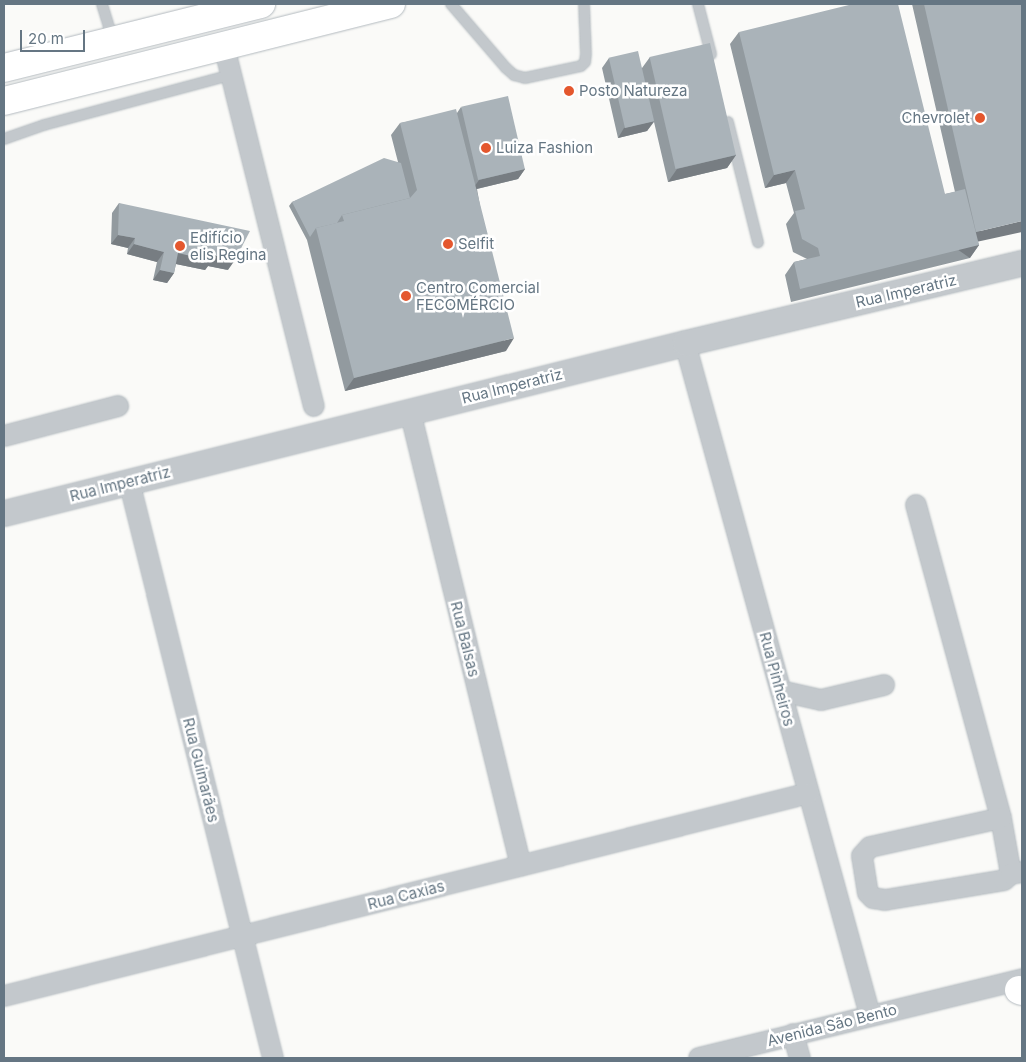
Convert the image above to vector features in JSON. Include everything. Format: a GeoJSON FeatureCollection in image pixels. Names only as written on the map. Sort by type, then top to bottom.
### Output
{"type":"FeatureCollection","features":[{"type":"Feature","properties":{"kind":"main road"},"geometry":{"type":"LineString","coordinates":[[4,68],[113,41],[233,7],[261,4]]}},
{"type":"Feature","properties":{"kind":"main road"},"geometry":{"type":"LineString","coordinates":[[4,101],[391,4]]}},
{"type":"Feature","properties":{"kind":"street"},"geometry":{"type":"LineString","coordinates":[[224,46],[314,406]]}},
{"type":"Feature","properties":{"kind":"street","name":"Rua Imperatriz"},"geometry":{"type":"LineString","coordinates":[[4,513],[685,343],[1022,263]]}},
{"type":"Feature","properties":{"kind":"street","name":"Rua Pinheiros"},"geometry":{"type":"LineString","coordinates":[[685,343],[870,1015]]}},
{"type":"Feature","properties":{"kind":"street"},"geometry":{"type":"LineString","coordinates":[[4,436],[118,406]]}},
{"type":"Feature","properties":{"kind":"street","name":"Rua Balsas"},"geometry":{"type":"LineString","coordinates":[[410,412],[521,866]]}},
{"type":"Feature","properties":{"kind":"street","name":"Rua Guimarães"},"geometry":{"type":"LineString","coordinates":[[129,482],[273,1058]]}},
{"type":"Feature","properties":{"kind":"street"},"geometry":{"type":"LineString","coordinates":[[916,505],[1017,873],[1004,880],[885,900],[873,898],[868,893],[862,856],[870,847],[1001,818]]}},
{"type":"Feature","properties":{"kind":"street"},"geometry":{"type":"LineString","coordinates":[[781,691],[821,700],[884,685]]}},
{"type":"Feature","properties":{"kind":"street","name":"Rua Caxias"},"geometry":{"type":"LineString","coordinates":[[4,996],[809,793]]}},
{"type":"Feature","properties":{"kind":"street"},"geometry":{"type":"LineString","coordinates":[[834,886],[865,879]]}},
{"type":"Feature","properties":{"kind":"street","name":"Avenida São Bento"},"geometry":{"type":"LineString","coordinates":[[699,1058],[965,993],[1022,987]]}},
{"type":"Feature","properties":{"kind":"street"},"geometry":{"type":"LineString","coordinates":[[793,1034],[800,1058]]}},
{"type":"Feature","properties":{"kind":"lane"},"geometry":{"type":"LineString","coordinates":[[102,4],[113,41]]}},
{"type":"Feature","properties":{"kind":"lane"},"geometry":{"type":"LineString","coordinates":[[451,4],[506,68],[514,75],[525,78],[581,66],[586,54],[584,4]]}},
{"type":"Feature","properties":{"kind":"lane"},"geometry":{"type":"LineString","coordinates":[[698,4],[712,61]]}},
{"type":"Feature","properties":{"kind":"lane"},"geometry":{"type":"LineString","coordinates":[[4,139],[44,125],[232,75]]}},
{"type":"Feature","properties":{"kind":"lane"},"geometry":{"type":"LineString","coordinates":[[725,108],[758,242]]}},
{"type":"Feature","properties":{"kind":"building"},"geometry":{"type":"Polygon","coordinates":[[[853,4],[898,4],[945,194],[965,189],[979,245],[800,289],[794,262],[820,256],[818,248],[802,239],[795,211],[805,209],[795,170],[774,175],[739,32],[853,4]]]}},
{"type":"Feature","properties":{"kind":"building","name":"Chevrolet"},"geometry":{"type":"Polygon","coordinates":[[[924,4],[1022,4],[1022,221],[976,232],[924,4]]]}},
{"type":"Feature","properties":{"kind":"building"},"geometry":{"type":"Polygon","coordinates":[[[710,43],[736,155],[675,169],[650,57],[710,43]]]}},
{"type":"Feature","properties":{"kind":"building"},"geometry":{"type":"Polygon","coordinates":[[[638,51],[654,121],[625,128],[609,58],[638,51]]]}},
{"type":"Feature","properties":{"kind":"building","name":"Luiza Fashion"},"geometry":{"type":"Polygon","coordinates":[[[508,96],[525,169],[478,180],[461,107],[508,96]]]}},
{"type":"Feature","properties":{"kind":"building","name":"Centro Comercial FECOMÉRCIO"},"geometry":{"type":"Polygon","coordinates":[[[456,109],[514,338],[354,378],[316,228],[344,221],[342,215],[410,198],[417,190],[400,123],[456,109]]]}},
{"type":"Feature","properties":{"kind":"building"},"geometry":{"type":"Polygon","coordinates":[[[384,158],[401,163],[410,198],[342,215],[337,223],[316,228],[310,237],[292,202],[384,158]]]}},
{"type":"Feature","properties":{"kind":"building","name":"Edifício elis Regina"},"geometry":{"type":"Polygon","coordinates":[[[119,203],[250,231],[235,260],[213,255],[212,261],[178,253],[174,273],[160,270],[164,252],[134,244],[135,238],[118,235],[119,203]]]}},
{"type":"Feature","properties":{"kind":"place","name":"Posto Natureza"},"geometry":{"type":"Point","coordinates":[569,91]}},
{"type":"Feature","properties":{"kind":"place","name":"Chevrolet"},"geometry":{"type":"Point","coordinates":[980,118]}},
{"type":"Feature","properties":{"kind":"place","name":"Luiza Fashion"},"geometry":{"type":"Point","coordinates":[486,148]}},
{"type":"Feature","properties":{"kind":"place","name":"Selfit"},"geometry":{"type":"Point","coordinates":[448,244]}},
{"type":"Feature","properties":{"kind":"place","name":"Edifício elis Regina"},"geometry":{"type":"Point","coordinates":[180,246]}},
{"type":"Feature","properties":{"kind":"place","name":"Centro Comercial FECOMÉRCIO"},"geometry":{"type":"Point","coordinates":[406,296]}}]}
